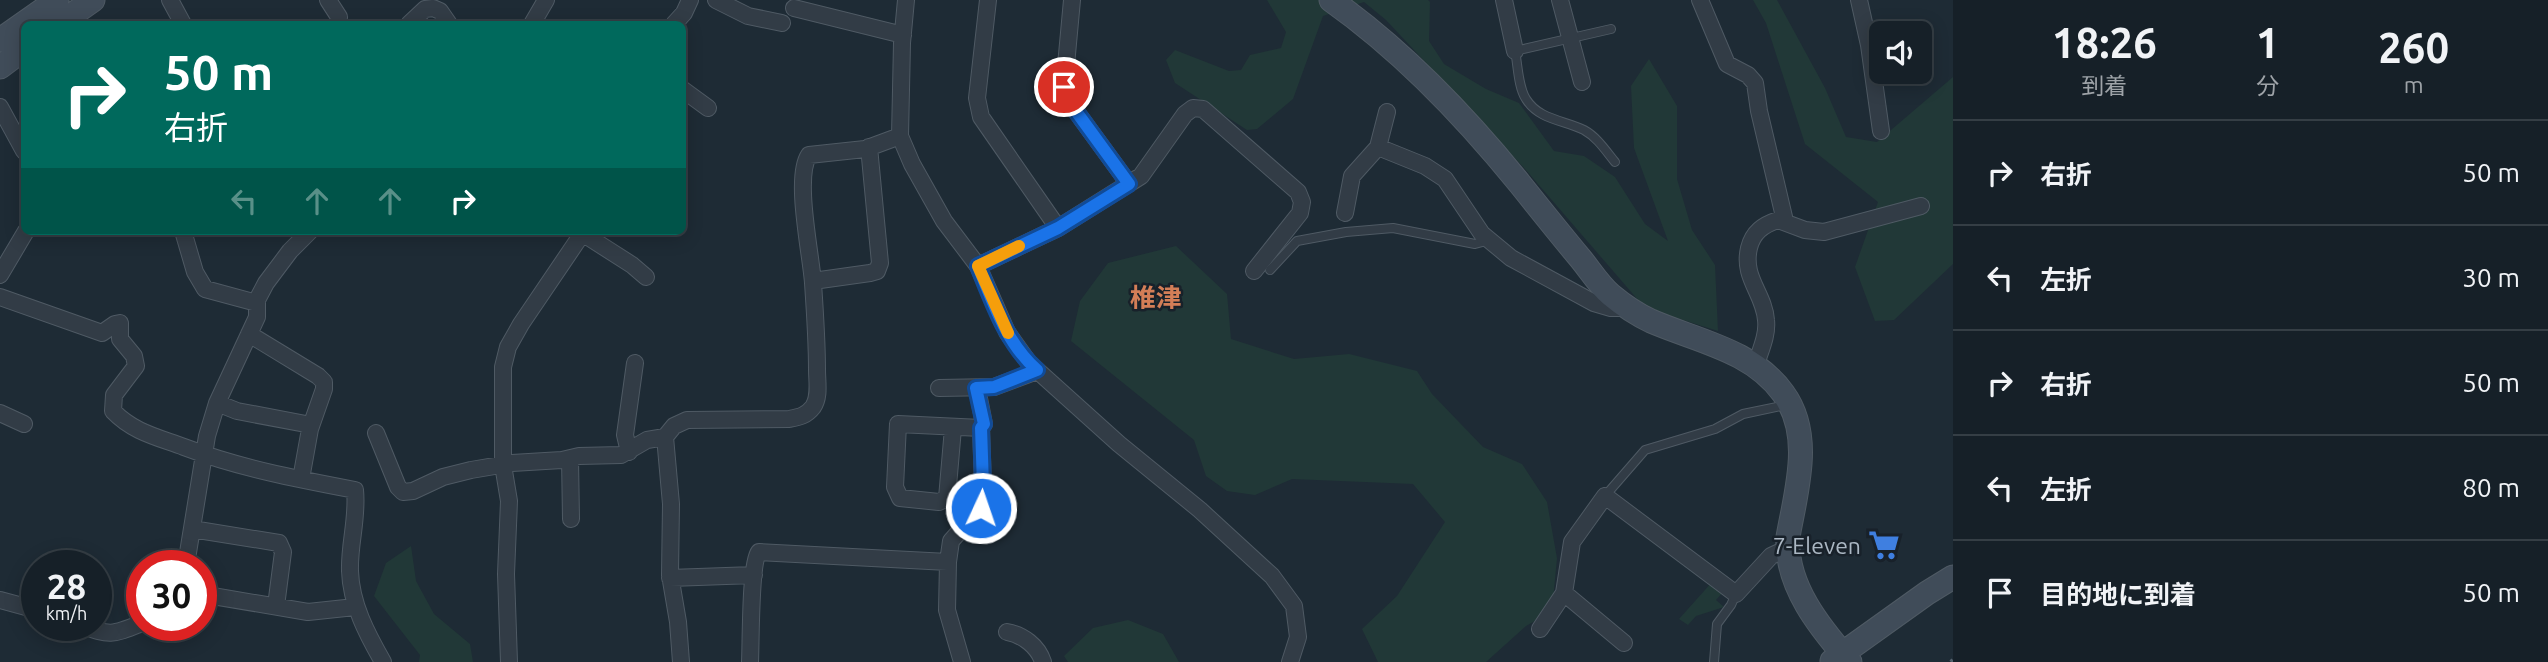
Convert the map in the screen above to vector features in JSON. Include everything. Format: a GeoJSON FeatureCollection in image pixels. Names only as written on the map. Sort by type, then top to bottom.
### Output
{"type":"FeatureCollection","features":[{"type":"Feature","properties":{"kind":"street"},"geometry":{"type":"LineString","coordinates":[[27,21],[57,0]]}},
{"type":"Feature","properties":{"kind":"street"},"geometry":{"type":"LineString","coordinates":[[63,21],[93,0]]}},
{"type":"Feature","properties":{"kind":"street"},"geometry":{"type":"LineString","coordinates":[[170,0],[181,21]]}},
{"type":"Feature","properties":{"kind":"street"},"geometry":{"type":"LineString","coordinates":[[328,0],[339,17]]}},
{"type":"Feature","properties":{"kind":"street"},"geometry":{"type":"LineString","coordinates":[[534,21],[546,0]]}},
{"type":"Feature","properties":{"kind":"street"},"geometry":{"type":"LineString","coordinates":[[677,21],[690,0]]}},
{"type":"Feature","properties":{"kind":"street"},"geometry":{"type":"LineString","coordinates":[[716,0],[748,16],[782,23]]}},
{"type":"Feature","properties":{"kind":"street"},"geometry":{"type":"LineString","coordinates":[[906,0],[900,136],[944,222],[978,266],[1007,332],[1029,363],[1119,444],[1200,510],[1272,576],[1294,606],[1298,637],[1290,662]]}},
{"type":"Feature","properties":{"kind":"street"},"geometry":{"type":"LineString","coordinates":[[988,0],[977,98],[981,117],[1058,228]]}},
{"type":"Feature","properties":{"kind":"street"},"geometry":{"type":"LineString","coordinates":[[1072,0],[1064,87],[1070,103],[1129,184]]}},
{"type":"Feature","properties":{"kind":"street"},"geometry":{"type":"LineString","coordinates":[[1331,0],[1424,76],[1515,177],[1607,292],[1649,320],[1725,348],[1766,374],[1784,394],[1800,434],[1801,453],[1788,548],[1792,573],[1806,605],[1841,660],[1927,593],[1953,577]]}},
{"type":"Feature","properties":{"kind":"street"},"geometry":{"type":"LineString","coordinates":[[1504,0],[1515,51]]}},
{"type":"Feature","properties":{"kind":"street"},"geometry":{"type":"LineString","coordinates":[[1560,0],[1582,82]]}},
{"type":"Feature","properties":{"kind":"street"},"geometry":{"type":"LineString","coordinates":[[1700,0],[1727,64],[1748,75],[1755,83],[1785,221]]}},
{"type":"Feature","properties":{"kind":"street"},"geometry":{"type":"LineString","coordinates":[[1859,0],[1869,45],[1881,131]]}},
{"type":"Feature","properties":{"kind":"street"},"geometry":{"type":"LineString","coordinates":[[412,21],[425,9],[433,8],[440,11],[447,21]]}},
{"type":"Feature","properties":{"kind":"street"},"geometry":{"type":"LineString","coordinates":[[794,8],[903,35]]}},
{"type":"Feature","properties":{"kind":"street"},"geometry":{"type":"LineString","coordinates":[[0,40],[21,25]]}},
{"type":"Feature","properties":{"kind":"street"},"geometry":{"type":"LineString","coordinates":[[0,67],[21,52]]}},
{"type":"Feature","properties":{"kind":"street"},"geometry":{"type":"LineString","coordinates":[[686,92],[708,108]]}},
{"type":"Feature","properties":{"kind":"street"},"geometry":{"type":"LineString","coordinates":[[0,106],[8,109],[21,121]]}},
{"type":"Feature","properties":{"kind":"street"},"geometry":{"type":"LineString","coordinates":[[0,106],[21,145]]}},
{"type":"Feature","properties":{"kind":"street"},"geometry":{"type":"LineString","coordinates":[[978,266],[1058,228],[1141,176],[1185,114],[1193,108],[1203,109],[1298,192],[1302,202],[1300,213],[1262,270]]}},
{"type":"Feature","properties":{"kind":"street"},"geometry":{"type":"LineString","coordinates":[[1345,213],[1352,176],[1378,147],[1387,112]]}},
{"type":"Feature","properties":{"kind":"street"},"geometry":{"type":"LineString","coordinates":[[376,433],[398,487],[403,492],[412,491],[443,477],[503,465],[621,455],[648,440],[665,437],[674,426],[687,420],[789,419],[805,415],[814,406],[818,393],[813,281],[803,195],[804,162],[808,155],[869,147],[900,136]]}},
{"type":"Feature","properties":{"kind":"street"},"geometry":{"type":"LineString","coordinates":[[813,281],[877,271],[880,263],[869,147]]}},
{"type":"Feature","properties":{"kind":"street"},"geometry":{"type":"LineString","coordinates":[[1378,147],[1425,166],[1445,179],[1482,234],[1511,258],[1594,303],[1611,308],[1628,308]]}},
{"type":"Feature","properties":{"kind":"street"},"geometry":{"type":"LineString","coordinates":[[1755,368],[1767,328],[1766,316],[1746,267],[1750,242],[1756,231],[1778,220],[1805,230],[1824,232],[1921,205]]}},
{"type":"Feature","properties":{"kind":"street"},"geometry":{"type":"LineString","coordinates":[[0,275],[7,248],[22,235]]}},
{"type":"Feature","properties":{"kind":"street"},"geometry":{"type":"LineString","coordinates":[[184,235],[195,272],[205,289],[257,303]]}},
{"type":"Feature","properties":{"kind":"street"},"geometry":{"type":"LineString","coordinates":[[188,550],[203,455],[217,403],[257,317],[257,303],[266,283],[306,235]]}},
{"type":"Feature","properties":{"kind":"street"},"geometry":{"type":"LineString","coordinates":[[509,662],[506,574],[509,501],[503,465],[503,367],[508,347],[521,324],[581,235]]}},
{"type":"Feature","properties":{"kind":"street"},"geometry":{"type":"LineString","coordinates":[[587,235],[646,277]]}},
{"type":"Feature","properties":{"kind":"street"},"geometry":{"type":"LineString","coordinates":[[0,297],[102,333],[120,323],[120,339],[134,356],[136,366],[114,395],[113,411],[125,423],[151,436],[203,455],[301,480],[355,490],[350,571],[355,607],[383,662]]}},
{"type":"Feature","properties":{"kind":"street"},"geometry":{"type":"LineString","coordinates":[[249,334],[324,382],[311,425],[301,480]]}},
{"type":"Feature","properties":{"kind":"street"},"geometry":{"type":"LineString","coordinates":[[629,452],[625,435],[635,363]]}},
{"type":"Feature","properties":{"kind":"street"},"geometry":{"type":"LineString","coordinates":[[939,388],[994,387],[1037,370]]}},
{"type":"Feature","properties":{"kind":"street"},"geometry":{"type":"LineString","coordinates":[[962,662],[947,610],[948,562],[951,541],[981,508],[981,428],[984,424],[976,388]]}},
{"type":"Feature","properties":{"kind":"street"},"geometry":{"type":"LineString","coordinates":[[217,403],[237,411],[311,425]]}},
{"type":"Feature","properties":{"kind":"street"},"geometry":{"type":"LineString","coordinates":[[0,413],[24,424]]}},
{"type":"Feature","properties":{"kind":"street"},"geometry":{"type":"LineString","coordinates":[[953,428],[947,498],[939,502],[900,498],[895,487],[898,425],[981,428]]}},
{"type":"Feature","properties":{"kind":"street"},"geometry":{"type":"LineString","coordinates":[[665,437],[671,504],[670,578],[678,622],[681,662]]}},
{"type":"Feature","properties":{"kind":"street"},"geometry":{"type":"LineString","coordinates":[[569,458],[571,519]]}},
{"type":"Feature","properties":{"kind":"street"},"geometry":{"type":"LineString","coordinates":[[1540,629],[1564,593],[1572,542],[1605,496],[1736,594],[1771,556],[1788,548]]}},
{"type":"Feature","properties":{"kind":"street"},"geometry":{"type":"LineString","coordinates":[[192,529],[279,543],[283,552],[276,607]]}},
{"type":"Feature","properties":{"kind":"street"},"geometry":{"type":"LineString","coordinates":[[750,662],[754,575],[759,552],[948,562]]}},
{"type":"Feature","properties":{"kind":"street"},"geometry":{"type":"LineString","coordinates":[[670,578],[754,575]]}},
{"type":"Feature","properties":{"kind":"street"},"geometry":{"type":"LineString","coordinates":[[1564,593],[1624,643]]}},
{"type":"Feature","properties":{"kind":"street"},"geometry":{"type":"LineString","coordinates":[[217,597],[308,612],[355,607]]}},
{"type":"Feature","properties":{"kind":"street"},"geometry":{"type":"LineString","coordinates":[[0,600],[21,606]]}},
{"type":"Feature","properties":{"kind":"street"},"geometry":{"type":"LineString","coordinates":[[1007,632],[1021,635],[1041,655],[1043,662]]}},
{"type":"Feature","properties":{"kind":"lane"},"geometry":{"type":"LineString","coordinates":[[1611,29],[1515,51],[1524,97],[1533,108],[1549,118],[1586,131],[1615,162]]}},
{"type":"Feature","properties":{"kind":"lane"},"geometry":{"type":"LineString","coordinates":[[1262,270],[1297,241],[1346,232],[1393,228],[1475,244],[1490,240]]}},
{"type":"Feature","properties":{"kind":"lane"},"geometry":{"type":"LineString","coordinates":[[1605,496],[1645,450],[1715,429],[1743,414],[1789,405]]}},
{"type":"Feature","properties":{"kind":"lane"},"geometry":{"type":"LineString","coordinates":[[1714,662],[1717,624],[1736,594]]}},
{"type":"Feature","properties":{"kind":"green space"},"geometry":{"type":"Polygon","coordinates":[[[1267,0],[1428,0],[1429,41],[1444,64],[1486,89],[1519,103],[1554,151],[1584,156],[1615,177],[1645,224],[1668,241],[1634,148],[1631,86],[1649,59],[1677,106],[1677,179],[1692,230],[1715,265],[1718,331],[1645,308],[1525,169],[1386,20],[1364,2],[1323,16],[1293,99],[1257,129],[1247,130],[1175,83],[1166,60],[1175,50],[1229,71],[1241,70],[1250,55],[1281,48],[1286,32],[1267,0]]]}},
{"type":"Feature","properties":{"kind":"green space"},"geometry":{"type":"Polygon","coordinates":[[[1753,0],[1777,0],[1825,88],[1846,137],[1877,142],[1953,77],[1953,264],[1894,320],[1875,321],[1855,267],[1878,202],[1805,144],[1766,23],[1753,0]]]}},
{"type":"Feature","properties":{"kind":"green space"},"geometry":{"type":"Polygon","coordinates":[[[1176,246],[1227,294],[1231,339],[1294,359],[1349,354],[1417,371],[1432,394],[1483,447],[1522,464],[1547,502],[1557,558],[1552,611],[1526,626],[1486,662],[1378,662],[1362,629],[1397,596],[1445,522],[1413,484],[1292,479],[1255,495],[1227,491],[1206,476],[1194,440],[1071,341],[1080,301],[1108,263],[1176,246]]]}},
{"type":"Feature","properties":{"kind":"green space"},"geometry":{"type":"Polygon","coordinates":[[[411,546],[416,581],[434,614],[470,644],[473,662],[419,662],[420,655],[374,596],[386,563],[411,546]]]}},
{"type":"Feature","properties":{"kind":"green space"},"geometry":{"type":"Polygon","coordinates":[[[1713,581],[1725,590],[1716,600],[1724,607],[1696,616],[1688,625],[1679,619],[1713,581]]]}},
{"type":"Feature","properties":{"kind":"green space"},"geometry":{"type":"Polygon","coordinates":[[[1128,620],[1163,634],[1179,662],[1068,662],[1064,656],[1093,628],[1128,620]]]}},
{"type":"Feature","properties":{"kind":"slow traffic"},"geometry":{"type":"LineString","coordinates":[[1008,333],[978,266],[1019,246]]}},
{"type":"Feature","properties":{"kind":"place","name":"7-Eleven"},"geometry":{"type":"Point","coordinates":[1884,545]}},
{"type":"Feature","properties":{"kind":"district","name":"椎津"},"geometry":{"type":"Point","coordinates":[1156,297]}},
{"type":"Feature","properties":{"kind":"route"},"geometry":{"type":"LineString","coordinates":[[981,508],[981,428],[984,424],[976,388],[994,387],[1037,370],[1007,332],[978,266],[1058,228],[1129,184],[1070,103],[1064,87]]}}]}
